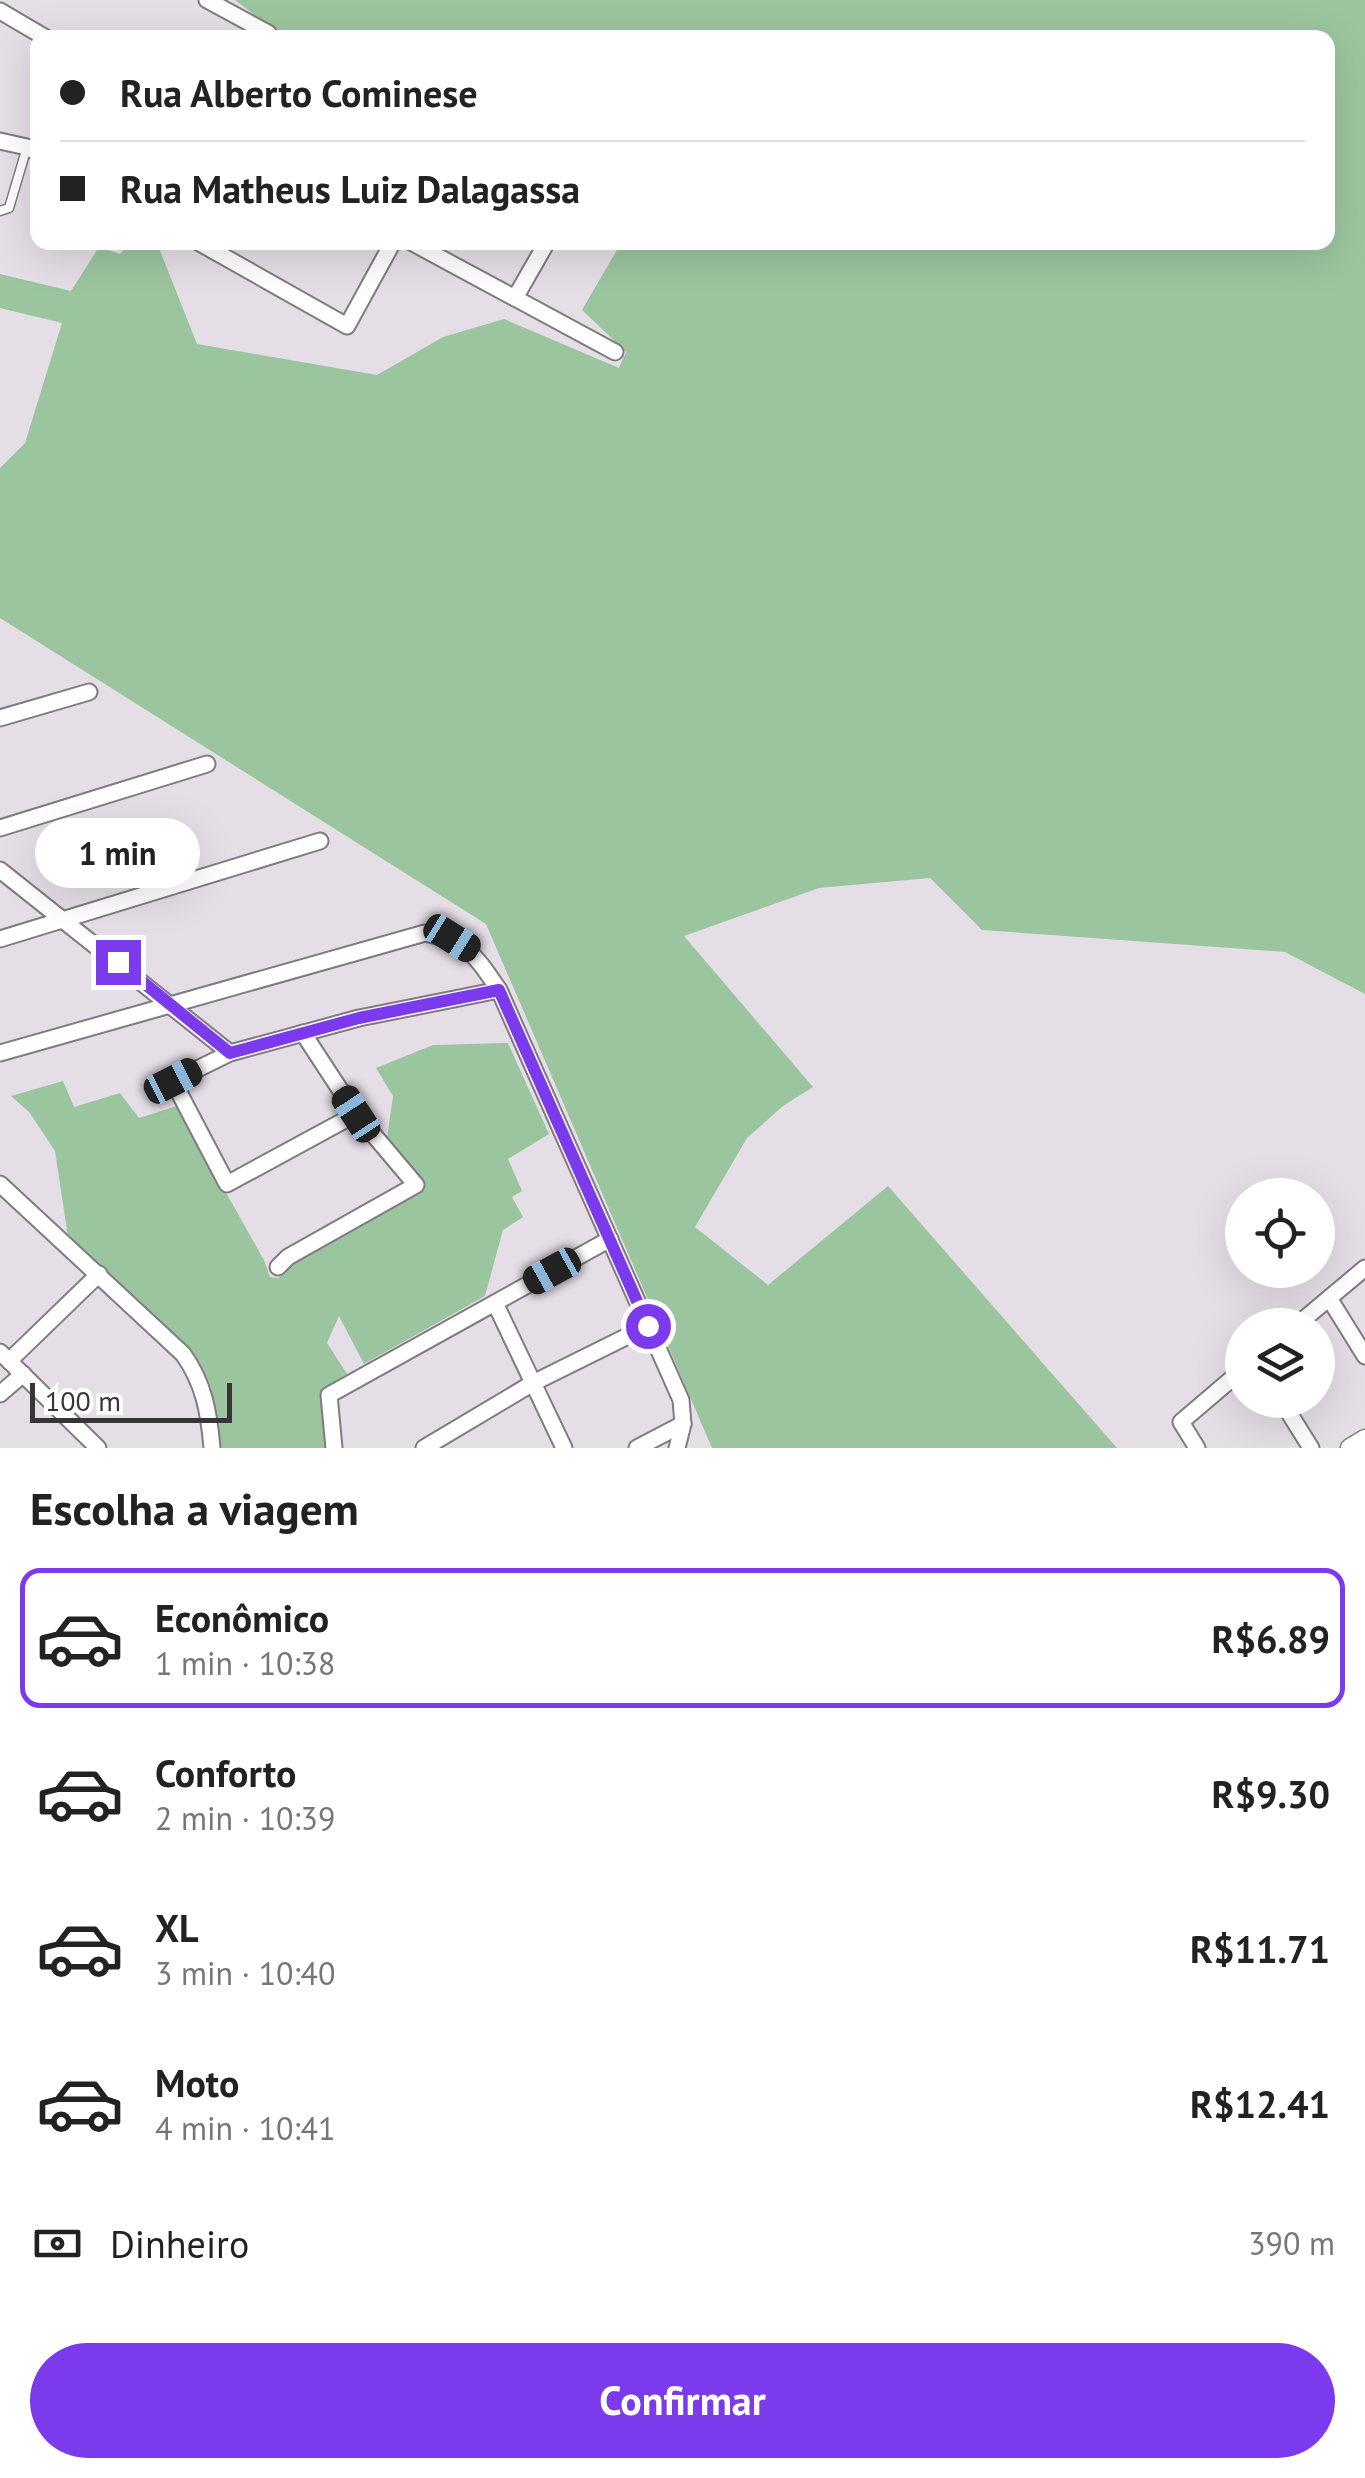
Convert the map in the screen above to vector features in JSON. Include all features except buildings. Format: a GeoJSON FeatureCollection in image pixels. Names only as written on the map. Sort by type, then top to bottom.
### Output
{"type":"FeatureCollection","features":[{"type":"Feature","properties":{"kind":"street"},"geometry":{"type":"LineString","coordinates":[[207,0],[262,30]]}},
{"type":"Feature","properties":{"kind":"street"},"geometry":{"type":"LineString","coordinates":[[0,11],[32,30]]}},
{"type":"Feature","properties":{"kind":"street"},"geometry":{"type":"LineString","coordinates":[[0,141],[30,149]]}},
{"type":"Feature","properties":{"kind":"street"},"geometry":{"type":"LineString","coordinates":[[212,250],[346,326],[389,250]]}},
{"type":"Feature","properties":{"kind":"street"},"geometry":{"type":"LineString","coordinates":[[426,250],[615,352]]}},
{"type":"Feature","properties":{"kind":"street"},"geometry":{"type":"LineString","coordinates":[[515,298],[542,250]]}},
{"type":"Feature","properties":{"kind":"street"},"geometry":{"type":"LineString","coordinates":[[0,718],[89,692]]}},
{"type":"Feature","properties":{"kind":"street"},"geometry":{"type":"LineString","coordinates":[[0,828],[206,764]]}},
{"type":"Feature","properties":{"kind":"street"},"geometry":{"type":"LineString","coordinates":[[0,939],[320,841]]}},
{"type":"Feature","properties":{"kind":"street"},"geometry":{"type":"LineString","coordinates":[[0,870],[230,1053]]}},
{"type":"Feature","properties":{"kind":"street"},"geometry":{"type":"LineString","coordinates":[[0,1053],[425,933],[452,938],[470,950],[499,990],[682,1400],[684,1424],[677,1448]]}},
{"type":"Feature","properties":{"kind":"street"},"geometry":{"type":"LineString","coordinates":[[356,1114],[227,1184],[173,1081],[230,1053],[359,1018],[499,990]]}},
{"type":"Feature","properties":{"kind":"street"},"geometry":{"type":"LineString","coordinates":[[278,1267],[288,1256],[416,1185],[356,1114],[303,1033]]}},
{"type":"Feature","properties":{"kind":"street"},"geometry":{"type":"LineString","coordinates":[[0,1184],[183,1354],[197,1372],[204,1393],[212,1448]]}},
{"type":"Feature","properties":{"kind":"street"},"geometry":{"type":"LineString","coordinates":[[334,1448],[329,1394],[610,1239]]}},
{"type":"Feature","properties":{"kind":"street"},"geometry":{"type":"LineString","coordinates":[[1318,1308],[1365,1268]]}},
{"type":"Feature","properties":{"kind":"street"},"geometry":{"type":"LineString","coordinates":[[94,1447],[4,1356],[99,1274]]}},
{"type":"Feature","properties":{"kind":"street"},"geometry":{"type":"LineString","coordinates":[[1330,1298],[1365,1356]]}},
{"type":"Feature","properties":{"kind":"street"},"geometry":{"type":"LineString","coordinates":[[495,1303],[564,1448]]}},
{"type":"Feature","properties":{"kind":"street"},"geometry":{"type":"LineString","coordinates":[[424,1448],[534,1383],[648,1326]]}},
{"type":"Feature","properties":{"kind":"street"},"geometry":{"type":"LineString","coordinates":[[0,1394],[22,1374]]}},
{"type":"Feature","properties":{"kind":"street"},"geometry":{"type":"LineString","coordinates":[[1197,1448],[1180,1422],[1225,1384]]}},
{"type":"Feature","properties":{"kind":"street"},"geometry":{"type":"LineString","coordinates":[[1292,1418],[1311,1448]]}},
{"type":"Feature","properties":{"kind":"street"},"geometry":{"type":"LineString","coordinates":[[638,1448],[684,1424]]}},
{"type":"Feature","properties":{"kind":"street"},"geometry":{"type":"LineString","coordinates":[[1350,1448],[1365,1439]]}},
{"type":"Feature","properties":{"kind":"lane"},"geometry":{"type":"LineString","coordinates":[[0,211],[9,208],[30,155]]}},
{"type":"Feature","properties":{"kind":"green space"},"geometry":{"type":"Polygon","coordinates":[[[235,0],[1365,0],[1365,994],[1285,952],[982,930],[930,878],[819,888],[684,936],[813,1087],[783,1106],[747,1138],[695,1227],[768,1285],[888,1186],[1117,1448],[712,1448],[486,924],[0,618],[0,468],[25,443],[62,323],[0,308],[0,274],[71,291],[97,250],[120,254],[123,250],[160,250],[197,344],[377,375],[443,337],[504,319],[619,368],[626,352],[582,310],[617,250],[1335,250],[1335,30],[274,30],[235,0]]]}},
{"type":"Feature","properties":{"kind":"green space"},"geometry":{"type":"Polygon","coordinates":[[[508,1043],[549,1134],[508,1159],[522,1191],[512,1197],[523,1217],[503,1230],[485,1296],[364,1364],[339,1316],[327,1343],[347,1374],[323,1390],[328,1448],[218,1448],[215,1412],[198,1361],[68,1237],[55,1151],[29,1112],[11,1096],[63,1081],[74,1107],[120,1093],[139,1118],[177,1106],[270,1277],[278,1278],[286,1273],[290,1260],[424,1187],[387,1138],[393,1096],[376,1068],[433,1045],[508,1043]]]}},
{"type":"Feature","properties":{"kind":"route"},"geometry":{"type":"LineString","coordinates":[[118,962],[230,1053],[359,1018],[499,990],[648,1326]]}}]}
